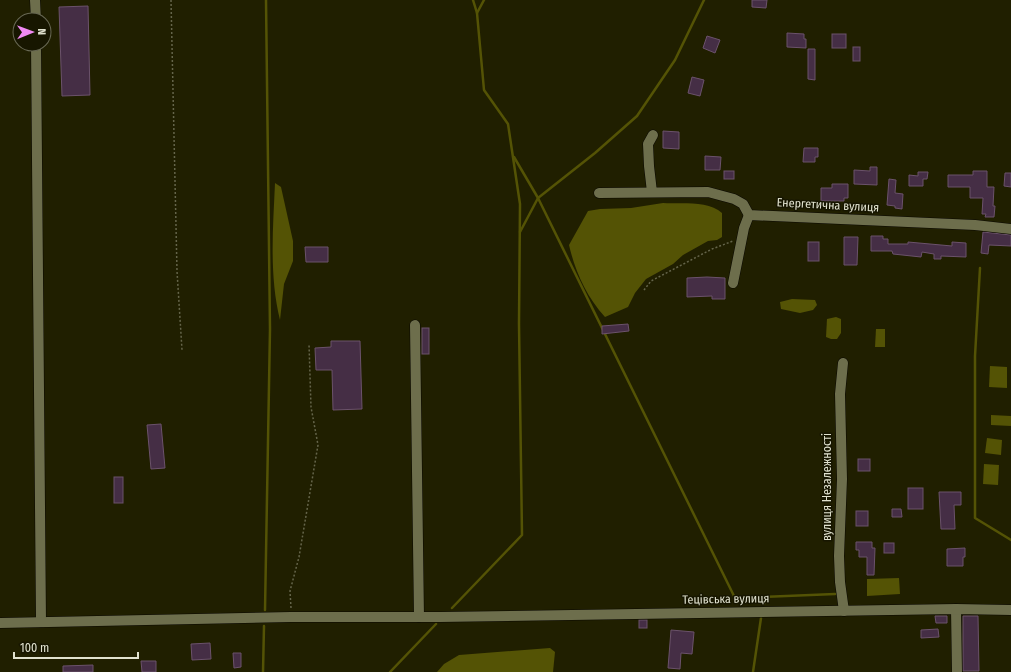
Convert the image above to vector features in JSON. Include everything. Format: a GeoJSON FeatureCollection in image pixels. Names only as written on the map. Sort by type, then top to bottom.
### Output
{"type":"FeatureCollection","features":[{"type":"Feature","properties":{"kind":"street"},"geometry":{"type":"LineString","coordinates":[[35,0],[36,12]]}},
{"type":"Feature","properties":{"kind":"street"},"geometry":{"type":"LineString","coordinates":[[36,52],[41,622]]}},
{"type":"Feature","properties":{"kind":"street"},"geometry":{"type":"LineString","coordinates":[[652,192],[648,144],[653,135]]}},
{"type":"Feature","properties":{"kind":"street"},"geometry":{"type":"LineString","coordinates":[[599,193],[708,192],[734,199],[743,204],[749,215],[744,228],[733,283]]}},
{"type":"Feature","properties":{"kind":"street","name":"Енергетична вулиця"},"geometry":{"type":"LineString","coordinates":[[749,215],[975,225],[1011,229]]}},
{"type":"Feature","properties":{"kind":"street"},"geometry":{"type":"LineString","coordinates":[[415,325],[419,617]]}},
{"type":"Feature","properties":{"kind":"street","name":"вулиця Незалежності"},"geometry":{"type":"LineString","coordinates":[[843,363],[840,394],[842,479],[839,556],[844,611]]}},
{"type":"Feature","properties":{"kind":"street"},"geometry":{"type":"LineString","coordinates":[[956,609],[957,672]]}},
{"type":"Feature","properties":{"kind":"street","name":"Тецівська вулиця"},"geometry":{"type":"LineString","coordinates":[[0,622],[956,609],[1011,610]]}},
{"type":"Feature","properties":{"kind":"path"},"geometry":{"type":"LineString","coordinates":[[170,0],[177,271],[182,350]]}},
{"type":"Feature","properties":{"kind":"path"},"geometry":{"type":"LineString","coordinates":[[644,290],[651,282],[712,249],[730,242],[742,240]]}},
{"type":"Feature","properties":{"kind":"path"},"geometry":{"type":"LineString","coordinates":[[291,617],[290,591],[300,557],[318,445],[311,407],[309,344]]}},
{"type":"Feature","properties":{"kind":"shaded area"},"geometry":{"type":"Polygon","coordinates":[[[275,183],[281,187],[293,241],[293,261],[284,284],[280,320],[274,286],[273,269],[275,183]]]}},
{"type":"Feature","properties":{"kind":"shaded area"},"geometry":{"type":"Polygon","coordinates":[[[663,203],[702,204],[716,209],[722,213],[722,237],[717,240],[708,241],[683,255],[673,264],[646,279],[635,293],[628,307],[605,317],[592,301],[582,283],[574,264],[569,245],[588,211],[631,208],[663,203]]]}},
{"type":"Feature","properties":{"kind":"shaded area"},"geometry":{"type":"Polygon","coordinates":[[[792,299],[815,300],[817,305],[813,310],[800,313],[781,309],[780,302],[792,299]]]}},
{"type":"Feature","properties":{"kind":"shaded area"},"geometry":{"type":"Polygon","coordinates":[[[836,317],[841,319],[841,333],[837,339],[831,339],[826,337],[827,319],[836,317]]]}},
{"type":"Feature","properties":{"kind":"shaded area"},"geometry":{"type":"Polygon","coordinates":[[[876,329],[885,329],[885,347],[875,347],[876,329]]]}},
{"type":"Feature","properties":{"kind":"shaded area"},"geometry":{"type":"Polygon","coordinates":[[[990,366],[1007,367],[1007,388],[989,387],[990,366]]]}},
{"type":"Feature","properties":{"kind":"shaded area"},"geometry":{"type":"Polygon","coordinates":[[[991,415],[1011,416],[1011,426],[991,425],[991,415]]]}},
{"type":"Feature","properties":{"kind":"shaded area"},"geometry":{"type":"Polygon","coordinates":[[[987,438],[1002,440],[1001,455],[985,453],[987,438]]]}},
{"type":"Feature","properties":{"kind":"shaded area"},"geometry":{"type":"Polygon","coordinates":[[[984,464],[999,465],[998,485],[983,484],[984,464]]]}},
{"type":"Feature","properties":{"kind":"shaded area"},"geometry":{"type":"Polygon","coordinates":[[[899,578],[900,594],[867,596],[867,579],[899,578]]]}},
{"type":"Feature","properties":{"kind":"shaded area"},"geometry":{"type":"Polygon","coordinates":[[[550,648],[555,652],[553,672],[437,672],[444,664],[459,655],[550,648]]]}},
{"type":"Feature","properties":{"kind":"building"},"geometry":{"type":"Polygon","coordinates":[[[752,0],[767,0],[766,8],[752,7],[752,0]]]}},
{"type":"Feature","properties":{"kind":"building"},"geometry":{"type":"Polygon","coordinates":[[[88,6],[90,95],[62,96],[59,7],[88,6]]]}},
{"type":"Feature","properties":{"kind":"building"},"geometry":{"type":"Polygon","coordinates":[[[787,33],[804,34],[804,39],[806,39],[806,48],[787,47],[787,33]]]}},
{"type":"Feature","properties":{"kind":"building"},"geometry":{"type":"Polygon","coordinates":[[[832,34],[846,34],[846,48],[832,48],[832,34]]]}},
{"type":"Feature","properties":{"kind":"building"},"geometry":{"type":"Polygon","coordinates":[[[707,36],[720,40],[715,53],[703,48],[707,36]]]}},
{"type":"Feature","properties":{"kind":"building"},"geometry":{"type":"Polygon","coordinates":[[[853,47],[860,47],[860,61],[853,61],[853,47]]]}},
{"type":"Feature","properties":{"kind":"building"},"geometry":{"type":"Polygon","coordinates":[[[808,49],[815,49],[815,80],[808,79],[808,49]]]}},
{"type":"Feature","properties":{"kind":"building"},"geometry":{"type":"Polygon","coordinates":[[[692,77],[704,80],[700,96],[688,93],[692,77]]]}},
{"type":"Feature","properties":{"kind":"building"},"geometry":{"type":"Polygon","coordinates":[[[663,131],[679,132],[679,149],[663,148],[663,131]]]}},
{"type":"Feature","properties":{"kind":"building"},"geometry":{"type":"Polygon","coordinates":[[[804,148],[818,148],[818,157],[815,157],[815,162],[803,162],[804,148]]]}},
{"type":"Feature","properties":{"kind":"building"},"geometry":{"type":"Polygon","coordinates":[[[705,156],[721,157],[720,170],[705,170],[705,156]]]}},
{"type":"Feature","properties":{"kind":"building"},"geometry":{"type":"Polygon","coordinates":[[[870,167],[877,167],[877,185],[854,184],[854,170],[870,171],[870,167]]]}},
{"type":"Feature","properties":{"kind":"building"},"geometry":{"type":"Polygon","coordinates":[[[724,171],[734,171],[734,179],[724,179],[724,171]]]}},
{"type":"Feature","properties":{"kind":"building"},"geometry":{"type":"Polygon","coordinates":[[[973,171],[987,171],[987,187],[994,187],[994,217],[985,217],[986,214],[982,214],[983,198],[970,198],[970,187],[948,187],[948,175],[973,175],[973,171]]]}},
{"type":"Feature","properties":{"kind":"building"},"geometry":{"type":"Polygon","coordinates":[[[918,172],[928,172],[927,179],[923,179],[923,186],[909,186],[909,175],[918,176],[918,172]]]}},
{"type":"Feature","properties":{"kind":"building"},"geometry":{"type":"Polygon","coordinates":[[[1005,173],[1011,173],[1011,187],[1004,186],[1005,173]]]}},
{"type":"Feature","properties":{"kind":"building"},"geometry":{"type":"Polygon","coordinates":[[[889,179],[896,180],[895,193],[903,194],[902,209],[887,205],[889,179]]]}},
{"type":"Feature","properties":{"kind":"building"},"geometry":{"type":"Polygon","coordinates":[[[832,184],[848,184],[848,198],[844,198],[844,201],[821,201],[821,188],[832,188],[832,184]]]}},
{"type":"Feature","properties":{"kind":"building"},"geometry":{"type":"Polygon","coordinates":[[[983,232],[1011,235],[1011,246],[989,245],[988,254],[981,253],[983,232]]]}},
{"type":"Feature","properties":{"kind":"building"},"geometry":{"type":"Polygon","coordinates":[[[871,236],[883,236],[883,239],[888,239],[888,244],[908,244],[908,242],[952,246],[952,242],[966,243],[966,257],[941,256],[941,259],[934,259],[934,254],[922,252],[921,257],[893,254],[892,251],[871,251],[871,236]]]}},
{"type":"Feature","properties":{"kind":"building"},"geometry":{"type":"Polygon","coordinates":[[[844,237],[858,237],[857,265],[844,265],[844,237]]]}},
{"type":"Feature","properties":{"kind":"building"},"geometry":{"type":"Polygon","coordinates":[[[808,242],[819,242],[819,261],[808,261],[808,242]]]}},
{"type":"Feature","properties":{"kind":"building"},"geometry":{"type":"Polygon","coordinates":[[[305,247],[328,247],[328,262],[306,262],[305,247]]]}},
{"type":"Feature","properties":{"kind":"building"},"geometry":{"type":"Polygon","coordinates":[[[687,278],[725,278],[725,299],[712,299],[712,296],[687,297],[687,278]]]}},
{"type":"Feature","properties":{"kind":"building"},"geometry":{"type":"Polygon","coordinates":[[[628,324],[629,331],[602,334],[602,326],[628,324]]]}},
{"type":"Feature","properties":{"kind":"building"},"geometry":{"type":"Polygon","coordinates":[[[422,328],[429,328],[429,354],[422,354],[422,328]]]}},
{"type":"Feature","properties":{"kind":"building"},"geometry":{"type":"Polygon","coordinates":[[[331,341],[360,341],[362,409],[333,410],[332,370],[316,370],[315,348],[331,347],[331,341]]]}},
{"type":"Feature","properties":{"kind":"building"},"geometry":{"type":"Polygon","coordinates":[[[161,424],[165,468],[151,469],[147,425],[161,424]]]}},
{"type":"Feature","properties":{"kind":"building"},"geometry":{"type":"Polygon","coordinates":[[[858,459],[870,459],[870,471],[858,471],[858,459]]]}},
{"type":"Feature","properties":{"kind":"building"},"geometry":{"type":"Polygon","coordinates":[[[114,477],[123,477],[123,503],[114,503],[114,477]]]}},
{"type":"Feature","properties":{"kind":"building"},"geometry":{"type":"Polygon","coordinates":[[[908,488],[923,488],[923,509],[908,509],[908,488]]]}},
{"type":"Feature","properties":{"kind":"building"},"geometry":{"type":"Polygon","coordinates":[[[939,492],[961,492],[961,505],[954,505],[955,529],[941,529],[939,492]]]}},
{"type":"Feature","properties":{"kind":"building"},"geometry":{"type":"Polygon","coordinates":[[[892,509],[901,509],[902,517],[892,517],[892,509]]]}},
{"type":"Feature","properties":{"kind":"building"},"geometry":{"type":"Polygon","coordinates":[[[856,511],[868,511],[868,526],[856,526],[856,511]]]}},
{"type":"Feature","properties":{"kind":"building"},"geometry":{"type":"Polygon","coordinates":[[[856,542],[872,542],[872,548],[875,548],[874,575],[867,575],[867,557],[859,557],[859,550],[856,550],[856,542]]]}},
{"type":"Feature","properties":{"kind":"building"},"geometry":{"type":"Polygon","coordinates":[[[884,543],[894,543],[894,553],[884,553],[884,543]]]}},
{"type":"Feature","properties":{"kind":"building"},"geometry":{"type":"Polygon","coordinates":[[[965,548],[963,566],[947,566],[947,549],[965,548]]]}},
{"type":"Feature","properties":{"kind":"building"},"geometry":{"type":"Polygon","coordinates":[[[935,616],[947,616],[947,623],[936,623],[935,616]]]}},
{"type":"Feature","properties":{"kind":"building"},"geometry":{"type":"Polygon","coordinates":[[[963,616],[978,616],[979,671],[963,671],[963,616]]]}},
{"type":"Feature","properties":{"kind":"building"},"geometry":{"type":"Polygon","coordinates":[[[639,620],[647,620],[647,628],[639,628],[639,620]]]}},
{"type":"Feature","properties":{"kind":"building"},"geometry":{"type":"Polygon","coordinates":[[[938,629],[939,637],[921,638],[921,630],[938,629]]]}},
{"type":"Feature","properties":{"kind":"building"},"geometry":{"type":"Polygon","coordinates":[[[671,630],[694,632],[692,654],[681,653],[680,669],[668,668],[671,630]]]}},
{"type":"Feature","properties":{"kind":"building"},"geometry":{"type":"Polygon","coordinates":[[[210,643],[211,659],[192,660],[191,644],[210,643]]]}},
{"type":"Feature","properties":{"kind":"building"},"geometry":{"type":"Polygon","coordinates":[[[233,653],[241,653],[241,667],[234,668],[233,653]]]}},
{"type":"Feature","properties":{"kind":"building"},"geometry":{"type":"Polygon","coordinates":[[[141,661],[156,661],[156,672],[142,672],[141,661]]]}},
{"type":"Feature","properties":{"kind":"building"},"geometry":{"type":"Polygon","coordinates":[[[93,665],[93,672],[63,672],[63,666],[93,665]]]}},
{"type":"Feature","properties":{"kind":"waterway"},"geometry":{"type":"LineString","coordinates":[[265,610],[270,329],[266,0]]}},
{"type":"Feature","properties":{"kind":"waterway"},"geometry":{"type":"LineString","coordinates":[[452,608],[522,535],[519,324],[520,204],[508,124],[484,90],[477,13],[473,0]]}},
{"type":"Feature","properties":{"kind":"waterway"},"geometry":{"type":"LineString","coordinates":[[477,13],[484,0]]}},
{"type":"Feature","properties":{"kind":"waterway"},"geometry":{"type":"LineString","coordinates":[[520,232],[538,198],[595,153],[637,116],[675,60],[704,0]]}},
{"type":"Feature","properties":{"kind":"waterway"},"geometry":{"type":"LineString","coordinates":[[514,157],[538,198],[735,598],[835,594]]}},
{"type":"Feature","properties":{"kind":"waterway"},"geometry":{"type":"LineString","coordinates":[[980,268],[975,356],[975,518],[1011,540]]}},
{"type":"Feature","properties":{"kind":"waterway"},"geometry":{"type":"LineString","coordinates":[[764,604],[767,597]]}},
{"type":"Feature","properties":{"kind":"waterway"},"geometry":{"type":"LineString","coordinates":[[753,672],[761,618]]}},
{"type":"Feature","properties":{"kind":"waterway"},"geometry":{"type":"LineString","coordinates":[[390,672],[436,624]]}},
{"type":"Feature","properties":{"kind":"waterway"},"geometry":{"type":"LineString","coordinates":[[263,672],[264,626]]}}]}
